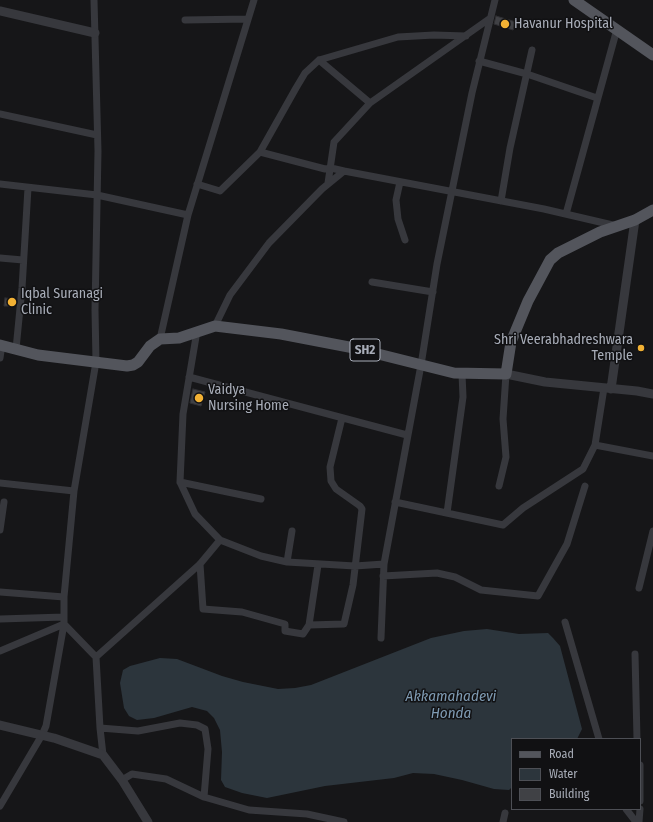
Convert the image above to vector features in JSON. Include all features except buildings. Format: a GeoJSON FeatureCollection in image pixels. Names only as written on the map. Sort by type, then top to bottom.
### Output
{"type":"FeatureCollection","features":[{"type":"Feature","properties":{"kind":"main road"},"geometry":{"type":"LineString","coordinates":[[574,0],[617,28],[653,55]]}},
{"type":"Feature","properties":{"kind":"main road"},"geometry":{"type":"LineString","coordinates":[[506,374],[511,342],[528,301],[550,260],[558,253],[600,232],[635,220],[653,210]]}},
{"type":"Feature","properties":{"kind":"main road","name":"SH2"},"geometry":{"type":"LineString","coordinates":[[160,339],[179,338],[214,326],[281,334],[354,348],[436,370],[462,374],[506,374]]}},
{"type":"Feature","properties":{"kind":"main road"},"geometry":{"type":"LineString","coordinates":[[1,345],[38,355],[133,365],[150,346],[160,339]]}},
{"type":"Feature","properties":{"kind":"street"},"geometry":{"type":"LineString","coordinates":[[0,806],[46,726],[64,621],[64,596],[74,491],[96,362],[97,135],[94,0]]}},
{"type":"Feature","properties":{"kind":"street"},"geometry":{"type":"LineString","coordinates":[[160,339],[188,215],[254,0]]}},
{"type":"Feature","properties":{"kind":"street"},"geometry":{"type":"LineString","coordinates":[[381,638],[384,564],[395,502],[452,192],[479,61],[495,0]]}},
{"type":"Feature","properties":{"kind":"street"},"geometry":{"type":"LineString","coordinates":[[0,11],[95,33]]}},
{"type":"Feature","properties":{"kind":"street"},"geometry":{"type":"LineString","coordinates":[[185,20],[248,19]]}},
{"type":"Feature","properties":{"kind":"street"},"geometry":{"type":"LineString","coordinates":[[328,183],[334,142],[370,103],[489,19]]}},
{"type":"Feature","properties":{"kind":"street"},"geometry":{"type":"LineString","coordinates":[[566,214],[617,28]]}},
{"type":"Feature","properties":{"kind":"street"},"geometry":{"type":"LineString","coordinates":[[198,184],[220,191],[260,152],[305,73],[319,60],[398,37],[434,34],[466,36]]}},
{"type":"Feature","properties":{"kind":"street"},"geometry":{"type":"LineString","coordinates":[[501,201],[510,148],[532,50]]}},
{"type":"Feature","properties":{"kind":"street"},"geometry":{"type":"LineString","coordinates":[[319,60],[370,103]]}},
{"type":"Feature","properties":{"kind":"street"},"geometry":{"type":"LineString","coordinates":[[479,61],[527,74],[597,98]]}},
{"type":"Feature","properties":{"kind":"street"},"geometry":{"type":"LineString","coordinates":[[0,114],[97,135]]}},
{"type":"Feature","properties":{"kind":"street"},"geometry":{"type":"LineString","coordinates":[[260,152],[325,169],[331,168],[501,201],[617,226]]}},
{"type":"Feature","properties":{"kind":"street"},"geometry":{"type":"LineString","coordinates":[[214,326],[230,295],[269,243],[289,220],[328,183],[344,171]]}},
{"type":"Feature","properties":{"kind":"street"},"geometry":{"type":"LineString","coordinates":[[400,182],[396,200],[398,219],[405,240]]}},
{"type":"Feature","properties":{"kind":"street"},"geometry":{"type":"LineString","coordinates":[[0,184],[97,195],[188,215]]}},
{"type":"Feature","properties":{"kind":"street"},"geometry":{"type":"LineString","coordinates":[[16,349],[22,288],[28,188]]}},
{"type":"Feature","properties":{"kind":"street"},"geometry":{"type":"LineString","coordinates":[[395,502],[503,525],[522,508],[583,469],[595,445],[607,389],[635,220]]}},
{"type":"Feature","properties":{"kind":"street"},"geometry":{"type":"LineString","coordinates":[[0,258],[23,260]]}},
{"type":"Feature","properties":{"kind":"street"},"geometry":{"type":"LineString","coordinates":[[372,282],[433,292]]}},
{"type":"Feature","properties":{"kind":"street"},"geometry":{"type":"LineString","coordinates":[[197,331],[183,414],[180,482],[195,514],[220,540],[261,556],[287,562],[318,565],[355,566],[384,564]]}},
{"type":"Feature","properties":{"kind":"street"},"geometry":{"type":"LineString","coordinates":[[0,358],[1,345]]}},
{"type":"Feature","properties":{"kind":"street"},"geometry":{"type":"LineString","coordinates":[[447,513],[463,397],[462,374]]}},
{"type":"Feature","properties":{"kind":"street"},"geometry":{"type":"LineString","coordinates":[[499,486],[506,458],[503,419],[506,374],[545,382],[637,391],[653,394]]}},
{"type":"Feature","properties":{"kind":"street"},"geometry":{"type":"LineString","coordinates":[[190,377],[407,435]]}},
{"type":"Feature","properties":{"kind":"street"},"geometry":{"type":"LineString","coordinates":[[309,625],[344,624],[353,585],[362,509],[336,489],[331,482],[330,467],[342,418]]}},
{"type":"Feature","properties":{"kind":"street"},"geometry":{"type":"LineString","coordinates":[[595,445],[653,456]]}},
{"type":"Feature","properties":{"kind":"street"},"geometry":{"type":"LineString","coordinates":[[180,482],[261,499]]}},
{"type":"Feature","properties":{"kind":"street"},"geometry":{"type":"LineString","coordinates":[[0,483],[74,491]]}},
{"type":"Feature","properties":{"kind":"street"},"geometry":{"type":"LineString","coordinates":[[383,576],[437,573],[455,577],[481,590],[538,596],[567,544],[585,486]]}},
{"type":"Feature","properties":{"kind":"street"},"geometry":{"type":"LineString","coordinates":[[0,530],[4,502]]}},
{"type":"Feature","properties":{"kind":"street"},"geometry":{"type":"LineString","coordinates":[[287,562],[292,531]]}},
{"type":"Feature","properties":{"kind":"street"},"geometry":{"type":"LineString","coordinates":[[639,588],[653,531]]}},
{"type":"Feature","properties":{"kind":"street"},"geometry":{"type":"LineString","coordinates":[[96,657],[200,564],[220,540]]}},
{"type":"Feature","properties":{"kind":"street"},"geometry":{"type":"LineString","coordinates":[[200,564],[203,610],[242,612],[286,624],[285,631],[303,634],[309,625],[318,565]]}},
{"type":"Feature","properties":{"kind":"street"},"geometry":{"type":"LineString","coordinates":[[0,592],[64,596]]}},
{"type":"Feature","properties":{"kind":"street"},"geometry":{"type":"LineString","coordinates":[[0,619],[64,621],[96,657],[103,755],[122,780],[148,822]]}},
{"type":"Feature","properties":{"kind":"street"},"geometry":{"type":"LineString","coordinates":[[0,651],[64,621]]}},
{"type":"Feature","properties":{"kind":"street"},"geometry":{"type":"LineString","coordinates":[[565,622],[599,738]]}},
{"type":"Feature","properties":{"kind":"street"},"geometry":{"type":"LineString","coordinates":[[635,654],[637,738]]}},
{"type":"Feature","properties":{"kind":"street"},"geometry":{"type":"LineString","coordinates":[[100,728],[138,731],[180,723],[197,725],[205,729],[208,749],[204,797]]}},
{"type":"Feature","properties":{"kind":"street"},"geometry":{"type":"LineString","coordinates":[[0,725],[42,735],[103,755]]}},
{"type":"Feature","properties":{"kind":"street"},"geometry":{"type":"LineString","coordinates":[[122,780],[132,774],[166,779],[204,797],[249,810],[307,814],[344,822]]}},
{"type":"Feature","properties":{"kind":"street"},"geometry":{"type":"LineString","coordinates":[[627,810],[636,822]]}},
{"type":"Feature","properties":{"kind":"street"},"geometry":{"type":"LineString","coordinates":[[639,822],[640,810]]}},
{"type":"Feature","properties":{"kind":"street"},"geometry":{"type":"LineString","coordinates":[[503,822],[505,813]]}},
{"type":"Feature","properties":{"kind":"water","name":"Akkamahadevi Honda"},"geometry":{"type":"Polygon","coordinates":[[[487,629],[519,634],[548,633],[560,646],[582,729],[578,738],[511,738],[511,788],[509,790],[494,789],[434,774],[413,773],[394,778],[325,786],[267,798],[242,793],[225,787],[221,780],[222,752],[220,730],[214,718],[207,711],[192,707],[154,718],[137,720],[129,716],[124,708],[120,683],[123,670],[130,666],[160,658],[177,659],[222,676],[243,682],[278,689],[295,688],[311,685],[431,638],[464,631],[487,629]]]}},
{"type":"Feature","properties":{"kind":"place","name":"Havanur Hospital"},"geometry":{"type":"Point","coordinates":[505,24]}},
{"type":"Feature","properties":{"kind":"place","name":"Iqbal Suranagi Clinic"},"geometry":{"type":"Point","coordinates":[12,302]}},
{"type":"Feature","properties":{"kind":"place","name":"Shri Veerabhadreshwara Temple"},"geometry":{"type":"Point","coordinates":[641,348]}},
{"type":"Feature","properties":{"kind":"place","name":"Vaidya Nursing Home"},"geometry":{"type":"Point","coordinates":[199,398]}}]}
